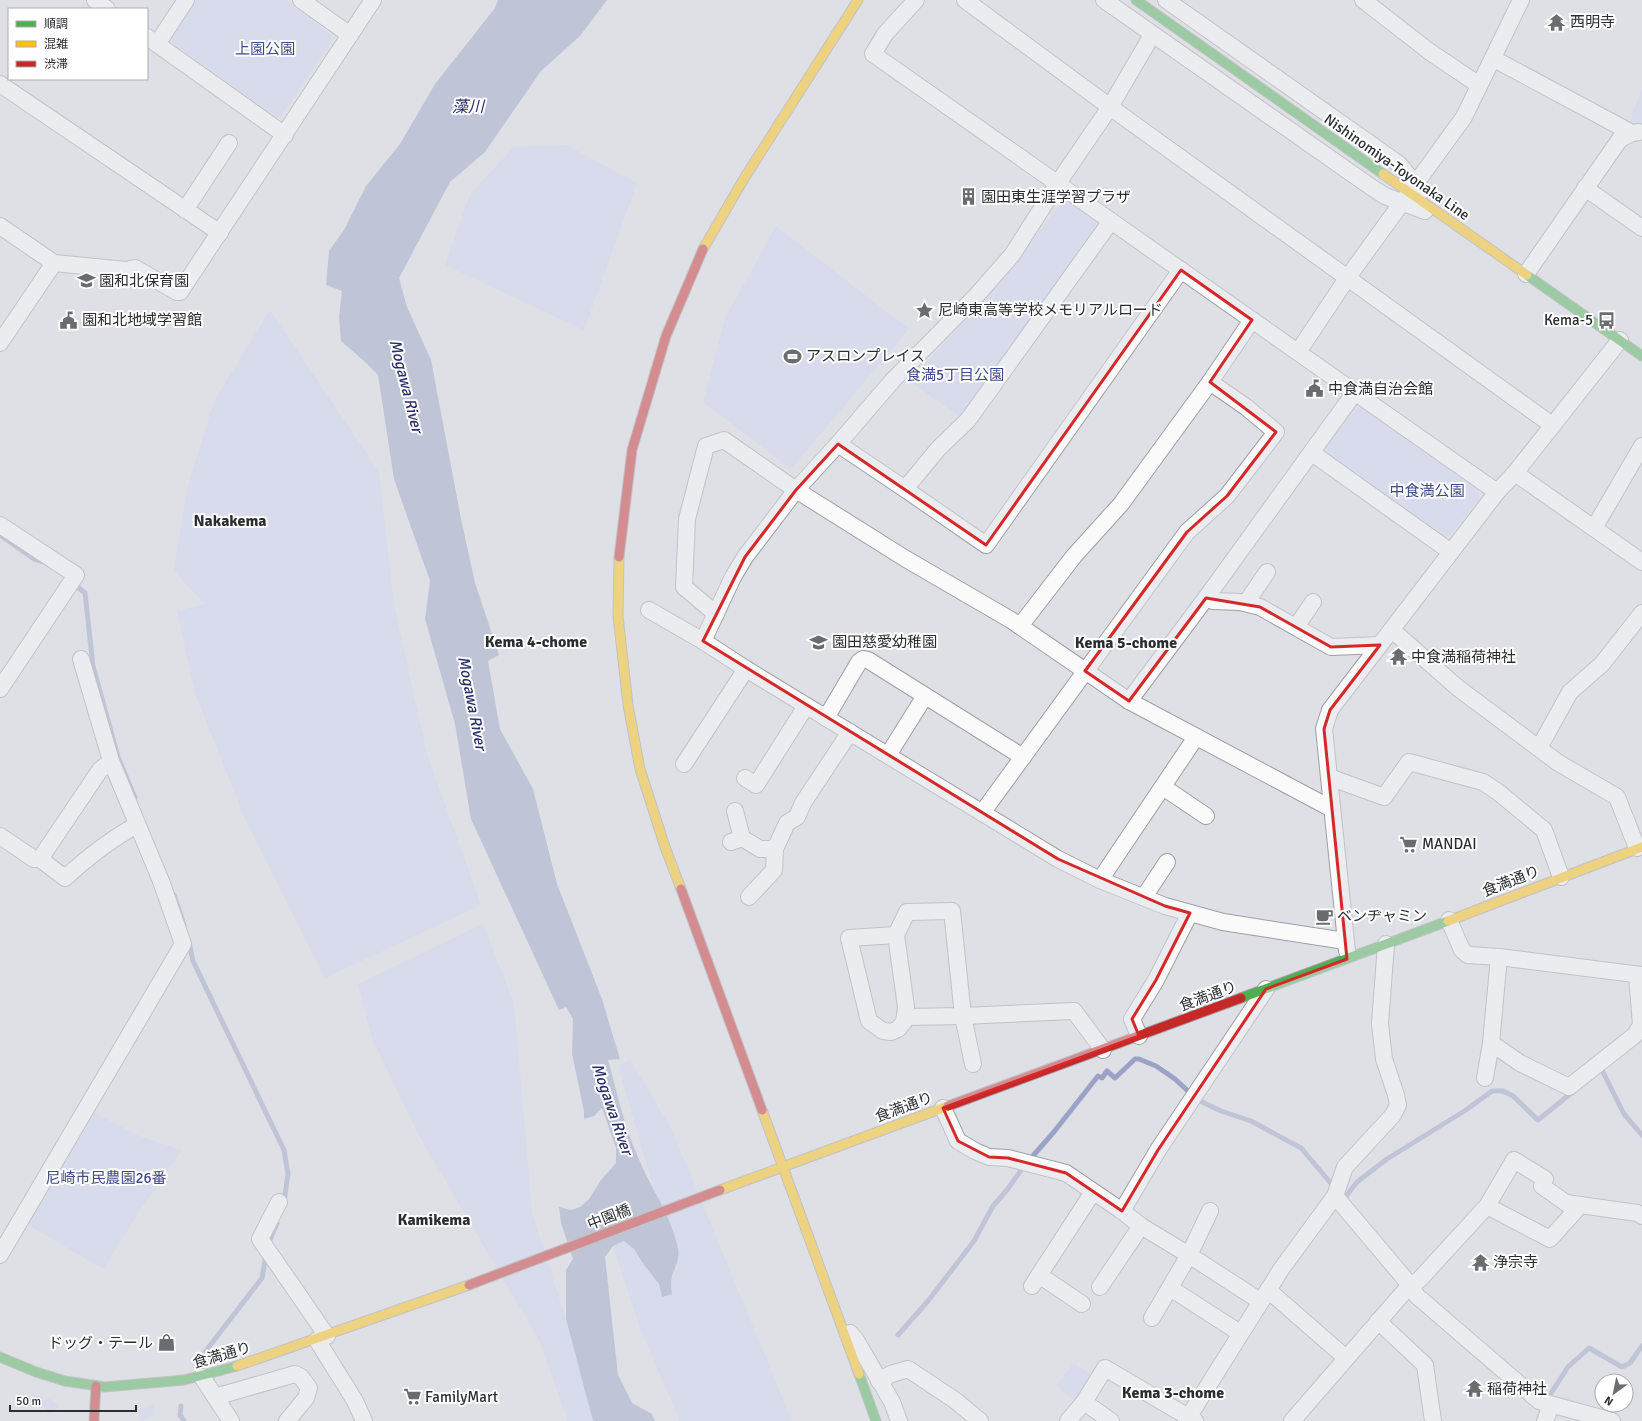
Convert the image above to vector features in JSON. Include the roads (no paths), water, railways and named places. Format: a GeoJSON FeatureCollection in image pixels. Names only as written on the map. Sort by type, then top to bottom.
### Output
{"type":"FeatureCollection","features":[{"type":"Feature","properties":{"kind":"street"},"geometry":{"type":"LineString","coordinates":[[94,0],[106,8]]}},
{"type":"Feature","properties":{"kind":"street"},"geometry":{"type":"LineString","coordinates":[[186,0],[152,41],[286,135]]}},
{"type":"Feature","properties":{"kind":"street"},"geometry":{"type":"LineString","coordinates":[[301,0],[350,35]]}},
{"type":"Feature","properties":{"kind":"street"},"geometry":{"type":"LineString","coordinates":[[0,226],[54,263],[126,270],[135,268],[177,292],[180,292],[286,135],[373,0]]}},
{"type":"Feature","properties":{"kind":"street"},"geometry":{"type":"LineString","coordinates":[[858,0],[745,177],[706,242],[666,336],[632,450],[619,560],[619,623],[628,705],[640,769],[665,847],[876,1421]]}},
{"type":"Feature","properties":{"kind":"street"},"geometry":{"type":"LineString","coordinates":[[916,0],[885,34],[873,54],[1497,492]]}},
{"type":"Feature","properties":{"kind":"street"},"geometry":{"type":"LineString","coordinates":[[964,0],[1552,425]]}},
{"type":"Feature","properties":{"kind":"street"},"geometry":{"type":"LineString","coordinates":[[1104,0],[1371,188],[1385,196],[1422,192],[1458,227]]}},
{"type":"Feature","properties":{"kind":"street","name":"Nishinomiya-Toyonaka Line"},"geometry":{"type":"LineString","coordinates":[[1136,0],[1409,193]]}},
{"type":"Feature","properties":{"kind":"street"},"geometry":{"type":"LineString","coordinates":[[1363,0],[1430,52],[1480,85]]}},
{"type":"Feature","properties":{"kind":"street"},"geometry":{"type":"LineString","coordinates":[[1298,352],[1348,277],[1464,117],[1494,59],[1521,0]]}},
{"type":"Feature","properties":{"kind":"street"},"geometry":{"type":"LineString","coordinates":[[1170,1],[1399,164],[1409,193],[1420,208],[1458,227]]}},
{"type":"Feature","properties":{"kind":"street"},"geometry":{"type":"LineString","coordinates":[[703,641],[733,577],[745,557],[796,490],[893,380],[976,296],[1012,255],[1058,183],[1110,107],[1152,35]]}},
{"type":"Feature","properties":{"kind":"street"},"geometry":{"type":"LineString","coordinates":[[1494,59],[1637,132]]}},
{"type":"Feature","properties":{"kind":"street"},"geometry":{"type":"LineString","coordinates":[[0,84],[220,233]]}},
{"type":"Feature","properties":{"kind":"street"},"geometry":{"type":"LineString","coordinates":[[1526,274],[1620,139],[1637,132]]}},
{"type":"Feature","properties":{"kind":"street"},"geometry":{"type":"LineString","coordinates":[[185,210],[229,143]]}},
{"type":"Feature","properties":{"kind":"street"},"geometry":{"type":"LineString","coordinates":[[1585,188],[1642,228]]}},
{"type":"Feature","properties":{"kind":"street"},"geometry":{"type":"LineString","coordinates":[[905,489],[938,449],[968,420],[1111,221]]}},
{"type":"Feature","properties":{"kind":"street","name":"Nishinomiya-Toyonaka Line"},"geometry":{"type":"LineString","coordinates":[[1458,227],[1642,356]]}},
{"type":"Feature","properties":{"kind":"street"},"geometry":{"type":"LineString","coordinates":[[0,343],[54,263]]}},
{"type":"Feature","properties":{"kind":"street"},"geometry":{"type":"LineString","coordinates":[[838,444],[986,545],[1182,270]]}},
{"type":"Feature","properties":{"kind":"street"},"geometry":{"type":"LineString","coordinates":[[1020,626],[1074,556],[1121,504],[1210,382],[1252,320]]}},
{"type":"Feature","properties":{"kind":"street"},"geometry":{"type":"LineString","coordinates":[[1347,959],[1324,728],[1326,718],[1330,710],[1497,492],[1515,472],[1620,340]]}},
{"type":"Feature","properties":{"kind":"street"},"geometry":{"type":"LineString","coordinates":[[982,813],[1187,532],[1227,496],[1276,432],[1246,407],[1210,382]]}},
{"type":"Feature","properties":{"kind":"street"},"geometry":{"type":"LineString","coordinates":[[1128,701],[1206,598],[1355,392]]}},
{"type":"Feature","properties":{"kind":"street"},"geometry":{"type":"LineString","coordinates":[[716,614],[684,587],[687,519],[706,446],[724,440],[796,490],[906,559],[1020,626],[1128,701],[1332,809]]}},
{"type":"Feature","properties":{"kind":"street"},"geometry":{"type":"LineString","coordinates":[[1594,528],[1642,446]]}},
{"type":"Feature","properties":{"kind":"street"},"geometry":{"type":"LineString","coordinates":[[1312,453],[1452,552]]}},
{"type":"Feature","properties":{"kind":"street"},"geometry":{"type":"LineString","coordinates":[[1515,472],[1642,562]]}},
{"type":"Feature","properties":{"kind":"street"},"geometry":{"type":"LineString","coordinates":[[0,525],[76,574],[0,689]]}},
{"type":"Feature","properties":{"kind":"street"},"geometry":{"type":"LineString","coordinates":[[1246,603],[1267,572]]}},
{"type":"Feature","properties":{"kind":"street"},"geometry":{"type":"LineString","coordinates":[[1206,598],[1213,601],[1246,603],[1260,607],[1331,647],[1380,645]]}},
{"type":"Feature","properties":{"kind":"street"},"geometry":{"type":"LineString","coordinates":[[1296,627],[1313,602]]}},
{"type":"Feature","properties":{"kind":"street"},"geometry":{"type":"LineString","coordinates":[[649,610],[703,641],[806,706],[1058,859],[1100,880],[1165,906],[1223,922],[1346,941]]}},
{"type":"Feature","properties":{"kind":"street"},"geometry":{"type":"LineString","coordinates":[[1539,748],[1570,692],[1602,664],[1642,613]]}},
{"type":"Feature","properties":{"kind":"street"},"geometry":{"type":"LineString","coordinates":[[1392,630],[1458,688],[1557,762],[1617,797],[1640,847]]}},
{"type":"Feature","properties":{"kind":"street"},"geometry":{"type":"LineString","coordinates":[[0,1255],[182,944],[161,881],[111,760],[81,659]]}},
{"type":"Feature","properties":{"kind":"street"},"geometry":{"type":"LineString","coordinates":[[826,718],[859,662],[863,659],[868,660],[1023,757]]}},
{"type":"Feature","properties":{"kind":"street"},"geometry":{"type":"LineString","coordinates":[[684,764],[746,669]]}},
{"type":"Feature","properties":{"kind":"street"},"geometry":{"type":"LineString","coordinates":[[888,755],[925,696]]}},
{"type":"Feature","properties":{"kind":"street"},"geometry":{"type":"LineString","coordinates":[[756,785],[806,706]]}},
{"type":"Feature","properties":{"kind":"street"},"geometry":{"type":"LineString","coordinates":[[749,897],[774,870],[774,849],[787,823],[797,817],[803,804],[850,732]]}},
{"type":"Feature","properties":{"kind":"street"},"geometry":{"type":"LineString","coordinates":[[1100,880],[1196,737]]}},
{"type":"Feature","properties":{"kind":"street"},"geometry":{"type":"LineString","coordinates":[[40,859],[100,770],[111,760]]}},
{"type":"Feature","properties":{"kind":"street"},"geometry":{"type":"LineString","coordinates":[[1329,777],[1384,797],[1409,762],[1483,782],[1498,792],[1544,830],[1561,877]]}},
{"type":"Feature","properties":{"kind":"street"},"geometry":{"type":"LineString","coordinates":[[1163,787],[1206,816]]}},
{"type":"Feature","properties":{"kind":"street"},"geometry":{"type":"LineString","coordinates":[[735,811],[737,840],[760,849],[774,849]]}},
{"type":"Feature","properties":{"kind":"street"},"geometry":{"type":"LineString","coordinates":[[0,836],[34,859],[40,859],[65,878],[97,849],[115,837],[138,825]]}},
{"type":"Feature","properties":{"kind":"street","name":"食満通り"},"geometry":{"type":"LineString","coordinates":[[772,1171],[1347,959],[1640,847]]}},
{"type":"Feature","properties":{"kind":"street"},"geometry":{"type":"LineString","coordinates":[[1144,897],[1167,862]]}},
{"type":"Feature","properties":{"kind":"street"},"geometry":{"type":"LineString","coordinates":[[896,935],[849,938],[869,1021],[883,1031],[891,1032],[898,1029],[904,1022],[906,1007],[896,935],[906,912],[952,911],[963,1016],[973,1064]]}},
{"type":"Feature","properties":{"kind":"street"},"geometry":{"type":"LineString","coordinates":[[1139,1036],[1132,1019],[1156,980],[1190,913]]}},
{"type":"Feature","properties":{"kind":"street"},"geometry":{"type":"LineString","coordinates":[[1449,920],[1458,944],[1468,955],[1499,957],[1640,975],[1641,1026],[1635,1034],[1568,1087],[1520,1063],[1491,1043]]}},
{"type":"Feature","properties":{"kind":"street"},"geometry":{"type":"LineString","coordinates":[[1068,1421],[1084,1402],[1105,1368],[1190,1420],[1240,1334],[1282,1268],[1335,1196],[1345,1167],[1393,1115],[1398,1105],[1384,1059],[1380,1024],[1386,944]]}},
{"type":"Feature","properties":{"kind":"street"},"geometry":{"type":"LineString","coordinates":[[1485,1078],[1491,1043],[1499,957]]}},
{"type":"Feature","properties":{"kind":"street"},"geometry":{"type":"LineString","coordinates":[[1122,1211],[1158,1150],[1266,989]]}},
{"type":"Feature","properties":{"kind":"street"},"geometry":{"type":"LineString","coordinates":[[905,1017],[1074,1011],[1103,1050]]}},
{"type":"Feature","properties":{"kind":"street"},"geometry":{"type":"LineString","coordinates":[[944,1108],[958,1141],[976,1152],[989,1157],[1008,1158],[1066,1173],[1122,1211],[1141,1226],[1189,1255],[1264,1296],[1346,1358]]}},
{"type":"Feature","properties":{"kind":"street"},"geometry":{"type":"LineString","coordinates":[[1292,1421],[1410,1285],[1419,1280],[1488,1206],[1514,1160],[1545,1179],[1542,1186],[1576,1210],[1550,1239],[1488,1206]]}},
{"type":"Feature","properties":{"kind":"street","name":"中園橋"},"geometry":{"type":"LineString","coordinates":[[447,1293],[772,1171]]}},
{"type":"Feature","properties":{"kind":"street"},"geometry":{"type":"LineString","coordinates":[[1082,1304],[1035,1280],[1093,1192]]}},
{"type":"Feature","properties":{"kind":"street"},"geometry":{"type":"LineString","coordinates":[[1335,1196],[1410,1285],[1417,1296],[1539,1401],[1612,1421]]}},
{"type":"Feature","properties":{"kind":"street"},"geometry":{"type":"LineString","coordinates":[[280,1202],[260,1239],[322,1338],[364,1421]]}},
{"type":"Feature","properties":{"kind":"street"},"geometry":{"type":"LineString","coordinates":[[1566,1203],[1637,1213],[1642,1216]]}},
{"type":"Feature","properties":{"kind":"street"},"geometry":{"type":"LineString","coordinates":[[1152,1318],[1189,1255],[1210,1211]]}},
{"type":"Feature","properties":{"kind":"street"},"geometry":{"type":"LineString","coordinates":[[1100,1287],[1141,1226]]}},
{"type":"Feature","properties":{"kind":"street"},"geometry":{"type":"LineString","coordinates":[[1170,1288],[1240,1334]]}},
{"type":"Feature","properties":{"kind":"street","name":"食満通り"},"geometry":{"type":"LineString","coordinates":[[0,1357],[36,1372],[80,1384],[123,1387],[171,1382],[202,1377],[226,1370],[322,1338],[447,1293]]}},
{"type":"Feature","properties":{"kind":"street"},"geometry":{"type":"LineString","coordinates":[[838,1320],[856,1340],[892,1402],[899,1421]]}},
{"type":"Feature","properties":{"kind":"street"},"geometry":{"type":"LineString","coordinates":[[1378,1321],[1425,1365],[1433,1421]]}},
{"type":"Feature","properties":{"kind":"street"},"geometry":{"type":"LineString","coordinates":[[880,1381],[891,1374],[908,1369],[956,1401],[980,1421]]}},
{"type":"Feature","properties":{"kind":"street"},"geometry":{"type":"LineString","coordinates":[[215,1397],[295,1374],[301,1377],[309,1388],[306,1398],[287,1421]]}},
{"type":"Feature","properties":{"kind":"street"},"geometry":{"type":"LineString","coordinates":[[202,1377],[231,1421]]}},
{"type":"Feature","properties":{"kind":"street"},"geometry":{"type":"LineString","coordinates":[[94,1421],[96,1386]]}},
{"type":"Feature","properties":{"kind":"street"},"geometry":{"type":"LineString","coordinates":[[1084,1402],[1111,1421]]}},
{"type":"Feature","properties":{"kind":"street"},"geometry":{"type":"LineString","coordinates":[[1545,1421],[1551,1404]]}},
{"type":"Feature","properties":{"kind":"water"},"geometry":{"type":"Polygon","coordinates":[[[498,0],[607,0],[580,36],[541,71],[485,152],[450,182],[399,278],[407,307],[431,360],[461,519],[475,583],[499,655],[488,661],[500,729],[533,789],[557,884],[602,999],[620,1059],[608,1060],[625,1121],[643,1168],[671,1225],[678,1249],[678,1260],[672,1276],[672,1294],[662,1297],[659,1284],[634,1249],[624,1241],[613,1246],[605,1257],[618,1375],[632,1403],[652,1414],[655,1421],[593,1421],[566,1319],[566,1270],[573,1259],[561,1223],[559,1207],[571,1210],[580,1207],[589,1199],[601,1180],[616,1163],[616,1148],[602,1108],[594,1116],[584,1119],[584,1111],[572,1054],[573,1019],[566,1007],[559,1010],[471,819],[455,724],[425,619],[430,581],[394,479],[378,375],[341,341],[339,317],[342,291],[326,285],[329,251],[344,230],[366,186],[400,144],[435,84],[495,8],[498,0]]]}},
{"type":"Feature","properties":{"kind":"waterway"},"geometry":{"type":"LineString","coordinates":[[0,535],[34,559],[44,562]]}},
{"type":"Feature","properties":{"kind":"waterway"},"geometry":{"type":"LineString","coordinates":[[73,583],[85,593],[93,666],[118,757],[135,798]]}},
{"type":"Feature","properties":{"kind":"waterway"},"geometry":{"type":"LineString","coordinates":[[174,895],[184,925]]}},
{"type":"Feature","properties":{"kind":"waterway"},"geometry":{"type":"LineString","coordinates":[[189,942],[193,961],[284,1150],[288,1174],[284,1202]]}},
{"type":"Feature","properties":{"kind":"waterway"},"geometry":{"type":"LineString","coordinates":[[898,1335],[928,1301],[974,1241],[993,1206],[1098,1076],[1102,1078],[1107,1071],[1115,1078],[1135,1059],[1139,1059],[1156,1066],[1175,1079],[1200,1101],[1221,1111],[1251,1121],[1301,1148],[1335,1188]]}},
{"type":"Feature","properties":{"kind":"waterway"},"geometry":{"type":"LineString","coordinates":[[1602,1070],[1624,1114],[1642,1135]]}},
{"type":"Feature","properties":{"kind":"waterway"},"geometry":{"type":"LineString","coordinates":[[1342,1197],[1344,1199],[1357,1182],[1387,1159],[1466,1110],[1492,1091],[1503,1091],[1513,1096],[1538,1120],[1574,1091]]}},
{"type":"Feature","properties":{"kind":"waterway"},"geometry":{"type":"LineString","coordinates":[[268,1245],[277,1223]]}},
{"type":"Feature","properties":{"kind":"waterway"},"geometry":{"type":"LineString","coordinates":[[205,1352],[262,1278],[266,1255]]}},
{"type":"Feature","properties":{"kind":"waterway"},"geometry":{"type":"LineString","coordinates":[[1546,1401],[1568,1367],[1589,1348],[1622,1367],[1630,1363],[1642,1346]]}},
{"type":"Feature","properties":{"kind":"waterway"},"geometry":{"type":"LineString","coordinates":[[181,1406],[180,1415],[184,1421]]}},
{"type":"Feature","properties":{"kind":"place","name":"西明寺"},"geometry":{"type":"Point","coordinates":[1557,22]}},
{"type":"Feature","properties":{"kind":"place","name":"園田東生涯学習プラザ"},"geometry":{"type":"Point","coordinates":[968,197]}},
{"type":"Feature","properties":{"kind":"place","name":"園和北保育園"},"geometry":{"type":"Point","coordinates":[86,281]}},
{"type":"Feature","properties":{"kind":"place","name":"尼崎東高等学校メモリアルロード"},"geometry":{"type":"Point","coordinates":[925,310]}},
{"type":"Feature","properties":{"kind":"place","name":"園和北地域学習館"},"geometry":{"type":"Point","coordinates":[69,320]}},
{"type":"Feature","properties":{"kind":"place","name":"Kema-5"},"geometry":{"type":"Point","coordinates":[1606,320]}},
{"type":"Feature","properties":{"kind":"place","name":"アスロンプレイス"},"geometry":{"type":"Point","coordinates":[793,356]}},
{"type":"Feature","properties":{"kind":"place","name":"中食満自治会館"},"geometry":{"type":"Point","coordinates":[1315,389]}},
{"type":"Feature","properties":{"kind":"place","name":"園田慈愛幼稚園"},"geometry":{"type":"Point","coordinates":[819,642]}},
{"type":"Feature","properties":{"kind":"place","name":"中食満稲荷神社"},"geometry":{"type":"Point","coordinates":[1398,657]}},
{"type":"Feature","properties":{"kind":"place","name":"MANDAI"},"geometry":{"type":"Point","coordinates":[1409,844]}},
{"type":"Feature","properties":{"kind":"place","name":"ベンヂャミン"},"geometry":{"type":"Point","coordinates":[1324,916]}},
{"type":"Feature","properties":{"kind":"place","name":"浄宗寺"},"geometry":{"type":"Point","coordinates":[1480,1262]}},
{"type":"Feature","properties":{"kind":"place","name":"ドッグ・テール"},"geometry":{"type":"Point","coordinates":[166,1343]}},
{"type":"Feature","properties":{"kind":"place","name":"稲荷神社"},"geometry":{"type":"Point","coordinates":[1474,1389]}},
{"type":"Feature","properties":{"kind":"place","name":"FamilyMart"},"geometry":{"type":"Point","coordinates":[412,1397]}},
{"type":"Feature","properties":{"kind":"district","name":"Nakakema"},"geometry":{"type":"Point","coordinates":[230,521]}},
{"type":"Feature","properties":{"kind":"district","name":"Kema 4-chome"},"geometry":{"type":"Point","coordinates":[536,642]}},
{"type":"Feature","properties":{"kind":"district","name":"Kema 5-chome"},"geometry":{"type":"Point","coordinates":[1126,643]}},
{"type":"Feature","properties":{"kind":"district","name":"Kamikema"},"geometry":{"type":"Point","coordinates":[434,1220]}},
{"type":"Feature","properties":{"kind":"district","name":"Kema 3-chome"},"geometry":{"type":"Point","coordinates":[1173,1393]}},
{"type":"Feature","properties":{"kind":"park label","name":"上園公園"},"geometry":{"type":"Point","coordinates":[265,49]}},
{"type":"Feature","properties":{"kind":"park label","name":"食満5丁目公園"},"geometry":{"type":"Point","coordinates":[955,375]}},
{"type":"Feature","properties":{"kind":"park label","name":"中食満公園"},"geometry":{"type":"Point","coordinates":[1427,491]}},
{"type":"Feature","properties":{"kind":"park label","name":"尼崎市民農園26番"},"geometry":{"type":"Point","coordinates":[106,1178]}},
{"type":"Feature","properties":{"kind":"water label","name":"藻川"},"geometry":{"type":"Point","coordinates":[468,107]}},
{"type":"Feature","properties":{"kind":"water label","name":"Mogawa River"},"geometry":{"type":"Point","coordinates":[406,386]}},
{"type":"Feature","properties":{"kind":"water label","name":"Mogawa River"},"geometry":{"type":"Point","coordinates":[472,703]}},
{"type":"Feature","properties":{"kind":"water label","name":"Mogawa River"},"geometry":{"type":"Point","coordinates":[612,1109]}}]}
